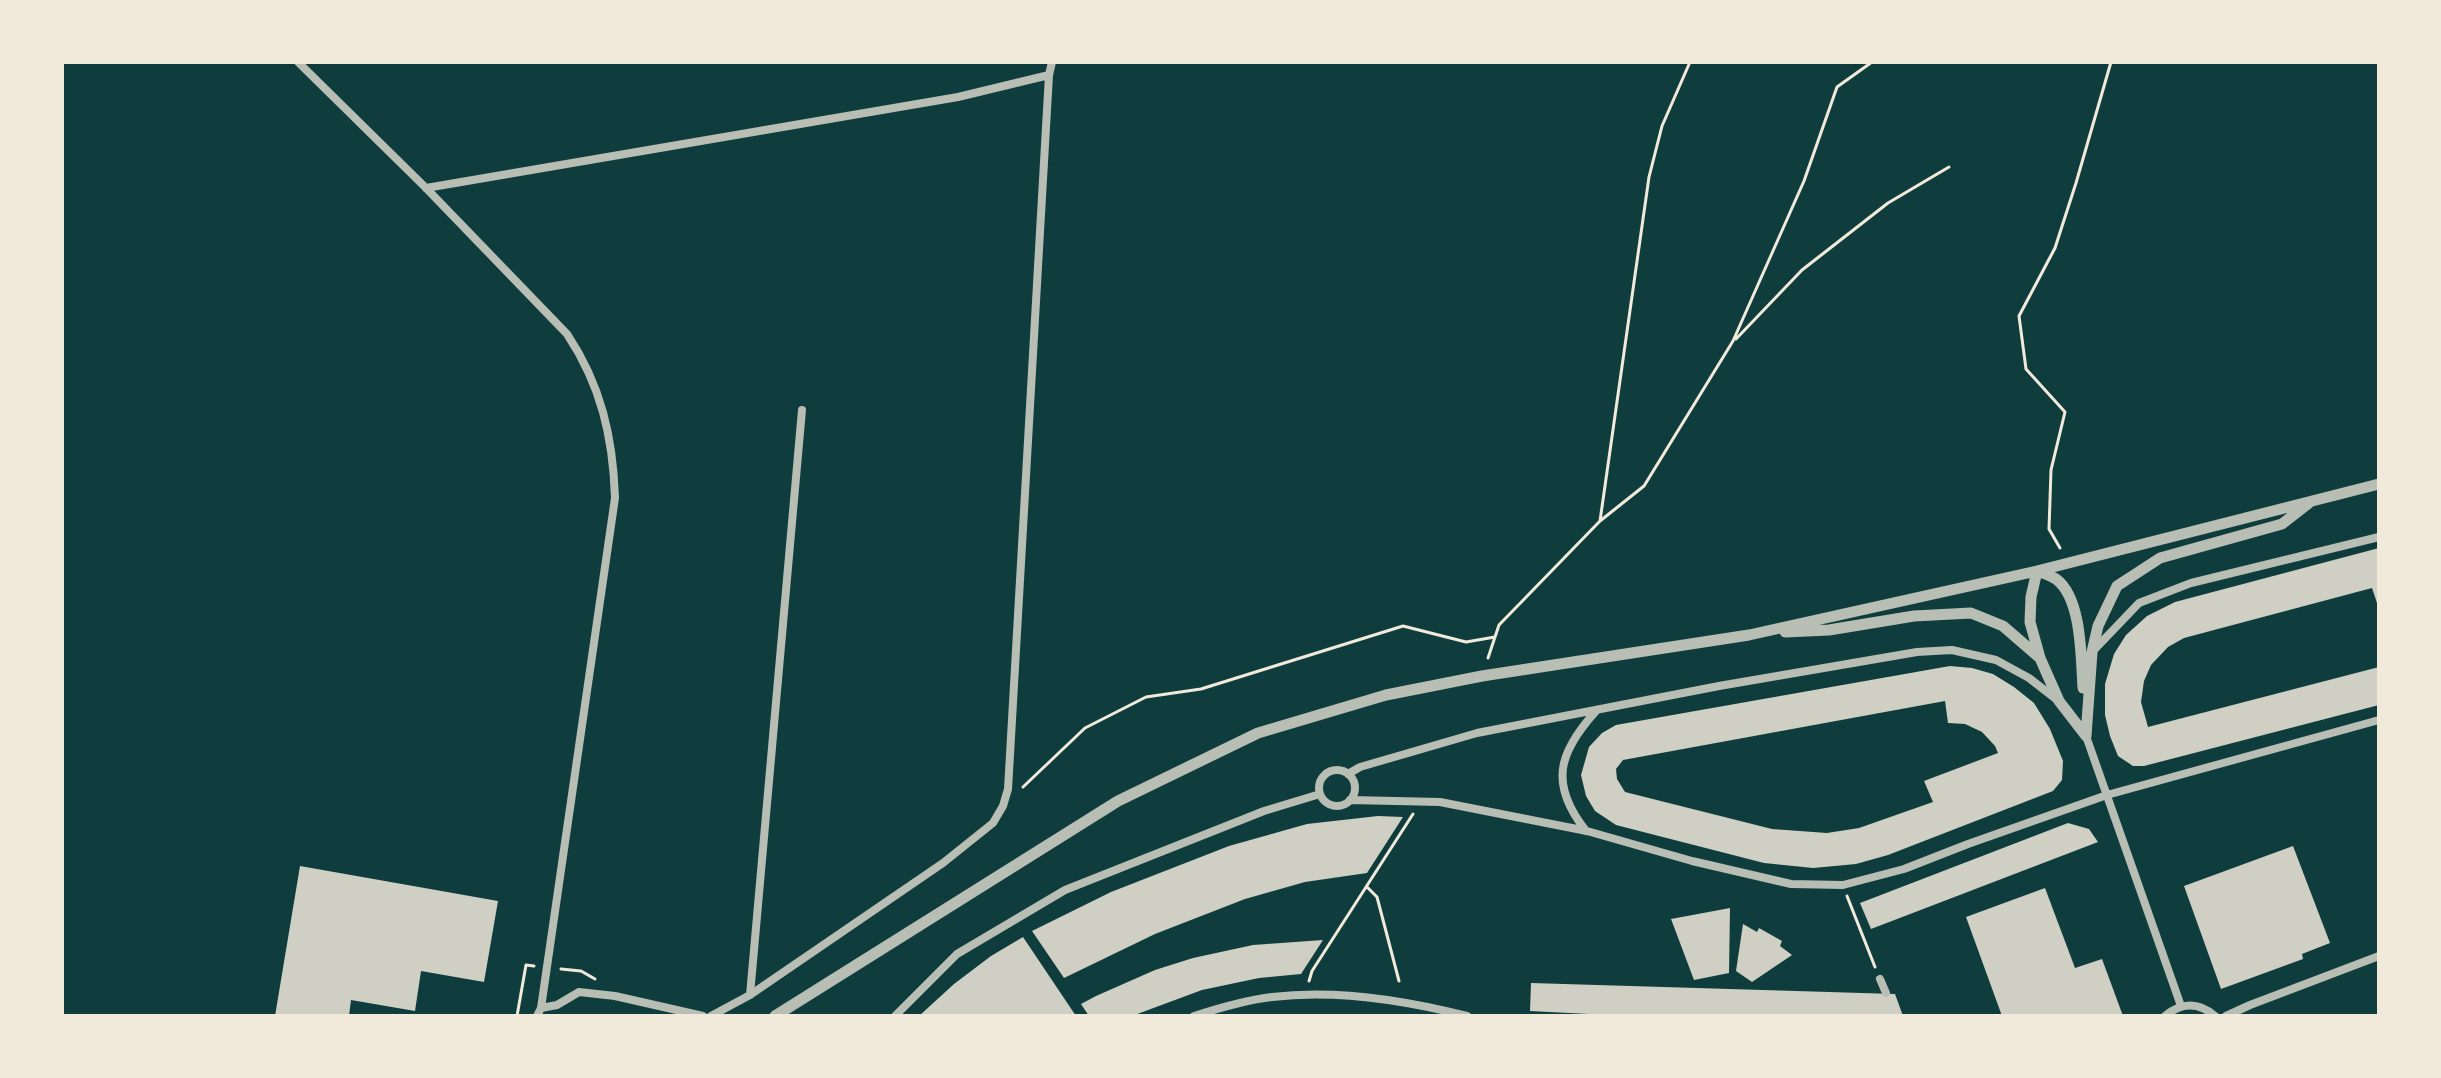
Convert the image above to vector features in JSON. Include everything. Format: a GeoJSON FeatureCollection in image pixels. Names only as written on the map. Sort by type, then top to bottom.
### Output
{"type":"FeatureCollection","features":[{"type":"Feature","properties":{"kind":"street"},"geometry":{"type":"LineString","coordinates":[[298,62],[426,188],[567,334],[596,389],[607,424],[614,459],[615,498],[539,1014]]}},
{"type":"Feature","properties":{"kind":"street"},"geometry":{"type":"LineString","coordinates":[[711,1016],[750,995],[943,863],[993,823],[1003,806],[1008,789],[1052,62]]}},
{"type":"Feature","properties":{"kind":"street"},"geometry":{"type":"LineString","coordinates":[[426,188],[958,97],[1049,75]]}},
{"type":"Feature","properties":{"kind":"street"},"geometry":{"type":"LineString","coordinates":[[750,995],[802,410]]}},
{"type":"Feature","properties":{"kind":"street"},"geometry":{"type":"LineString","coordinates":[[775,1016],[1118,801],[1258,733],[1386,695],[1482,676],[1749,635],[2037,571],[2379,484]]}},
{"type":"Feature","properties":{"kind":"street"},"geometry":{"type":"LineString","coordinates":[[2086,736],[2092,652],[2098,626],[2117,586],[2160,558],[2282,524],[2312,500]]}},
{"type":"Feature","properties":{"kind":"street"},"geometry":{"type":"LineString","coordinates":[[2092,652],[2139,603],[2165,591],[2379,537]]}},
{"type":"Feature","properties":{"kind":"street"},"geometry":{"type":"LineString","coordinates":[[2037,571],[2031,597],[2030,622],[2040,658],[2059,701],[2086,736]]}},
{"type":"Feature","properties":{"kind":"street"},"geometry":{"type":"LineString","coordinates":[[2037,571],[2057,580],[2074,607],[2080,643],[2086,736],[2181,1006]]}},
{"type":"Feature","properties":{"kind":"street"},"geometry":{"type":"LineString","coordinates":[[1749,635],[1829,630],[1914,616],[1971,613],[2003,626],[2040,658]]}},
{"type":"Feature","properties":{"kind":"street"},"geometry":{"type":"LineString","coordinates":[[1348,774],[1360,767],[1477,733],[1719,686],[1917,652],[1952,650],[1996,660],[2029,678],[2059,701]]}},
{"type":"Feature","properties":{"kind":"street"},"geometry":{"type":"LineString","coordinates":[[1587,831],[1565,798],[1562,781],[1569,745],[1596,711]]}},
{"type":"Feature","properties":{"kind":"street"},"geometry":{"type":"LineString","coordinates":[[1350,800],[1354,783],[1348,774],[1337,770],[1327,773],[1320,782],[1320,794],[1326,802],[1336,806],[1350,800],[1440,802],[1587,831],[1692,861],[1791,884],[1843,885],[1904,869],[2107,795],[2379,720]]}},
{"type":"Feature","properties":{"kind":"street"},"geometry":{"type":"LineString","coordinates":[[895,1016],[957,954],[1065,890],[1264,811],[1320,794]]}},
{"type":"Feature","properties":{"kind":"street"},"geometry":{"type":"LineString","coordinates":[[2226,1016],[2379,956]]}},
{"type":"Feature","properties":{"kind":"street"},"geometry":{"type":"LineString","coordinates":[[1880,979],[1886,993]]}},
{"type":"Feature","properties":{"kind":"street"},"geometry":{"type":"LineString","coordinates":[[539,1014],[579,992],[615,996],[703,1016]]}},
{"type":"Feature","properties":{"kind":"street"},"geometry":{"type":"LineString","coordinates":[[1194,1016],[1270,997],[1321,994],[1374,998],[1467,1016]]}},
{"type":"Feature","properties":{"kind":"street"},"geometry":{"type":"LineString","coordinates":[[2165,1016],[2181,1006],[2192,1005],[2203,1007],[2215,1016]]}},
{"type":"Feature","properties":{"kind":"path"},"geometry":{"type":"LineString","coordinates":[[1600,521],[1649,177],[1662,126],[1690,62]]}},
{"type":"Feature","properties":{"kind":"path"},"geometry":{"type":"LineString","coordinates":[[1482,676],[1499,625],[1600,521],[1644,486],[1733,341],[1804,181],[1837,87],[1872,62]]}},
{"type":"Feature","properties":{"kind":"path"},"geometry":{"type":"LineString","coordinates":[[2069,562],[2049,529],[2051,470],[2065,412],[2026,369],[2019,316],[2055,248],[2111,62]]}},
{"type":"Feature","properties":{"kind":"path"},"geometry":{"type":"LineString","coordinates":[[1733,341],[1802,270],[1888,203],[1949,167]]}},
{"type":"Feature","properties":{"kind":"path"},"geometry":{"type":"LineString","coordinates":[[1003,806],[1085,728],[1146,697],[1201,689],[1403,626],[1466,642],[1495,637]]}},
{"type":"Feature","properties":{"kind":"path"},"geometry":{"type":"LineString","coordinates":[[1312,971],[1410,819]]}},
{"type":"Feature","properties":{"kind":"path"},"geometry":{"type":"LineString","coordinates":[[1843,885],[1880,979]]}},
{"type":"Feature","properties":{"kind":"path"},"geometry":{"type":"LineString","coordinates":[[1367,887],[1377,897],[1399,981]]}},
{"type":"Feature","properties":{"kind":"building"},"geometry":{"type":"Polygon","coordinates":[[[2379,548],[2379,609],[2372,588],[2184,638],[2168,647],[2151,665],[2144,681],[2141,702],[2148,727],[2379,667],[2379,705],[2144,766],[2133,766],[2118,756],[2105,715],[2105,684],[2114,654],[2126,635],[2147,616],[2175,602],[2379,548]]]}},
{"type":"Feature","properties":{"kind":"building"},"geometry":{"type":"Polygon","coordinates":[[[1950,666],[1972,668],[1993,674],[2034,703],[2050,729],[2063,761],[2062,780],[2053,791],[1888,855],[1856,864],[1813,868],[1764,863],[1616,825],[1595,811],[1586,796],[1581,775],[1589,747],[1602,733],[1616,725],[1950,666]],[[1945,701],[1623,760],[1616,769],[1617,779],[1625,792],[1772,829],[1827,833],[1859,828],[1933,802],[1924,781],[1998,753],[1982,732],[1965,724],[1948,723],[1945,701]]]}},
{"type":"Feature","properties":{"kind":"building"},"geometry":{"type":"Polygon","coordinates":[[[1378,816],[1403,817],[1367,873],[1305,882],[1245,899],[1155,934],[1064,978],[1032,931],[1111,892],[1229,846],[1307,824],[1378,816]]]}},
{"type":"Feature","properties":{"kind":"building"},"geometry":{"type":"Polygon","coordinates":[[[2068,823],[2089,829],[2098,842],[1871,929],[1860,903],[2068,823]]]}},
{"type":"Feature","properties":{"kind":"building"},"geometry":{"type":"Polygon","coordinates":[[[2293,846],[2330,943],[2302,954],[2303,959],[2221,989],[2184,886],[2293,846]]]}},
{"type":"Feature","properties":{"kind":"building"},"geometry":{"type":"Polygon","coordinates":[[[300,866],[498,901],[484,982],[421,971],[415,1011],[351,1000],[349,1016],[275,1016],[300,866]]]}},
{"type":"Feature","properties":{"kind":"building"},"geometry":{"type":"Polygon","coordinates":[[[2045,888],[2075,968],[2102,959],[2123,1016],[2002,1016],[1966,917],[2045,888]]]}},
{"type":"Feature","properties":{"kind":"building"},"geometry":{"type":"Polygon","coordinates":[[[1730,908],[1729,973],[1694,980],[1671,919],[1730,908]]]}},
{"type":"Feature","properties":{"kind":"building"},"geometry":{"type":"Polygon","coordinates":[[[1743,924],[1757,932],[1759,928],[1782,941],[1780,946],[1792,955],[1752,982],[1736,971],[1743,924]]]}},
{"type":"Feature","properties":{"kind":"building"},"geometry":{"type":"Polygon","coordinates":[[[1023,937],[1076,1016],[919,1016],[954,984],[1023,937]]]}},
{"type":"Feature","properties":{"kind":"building"},"geometry":{"type":"Polygon","coordinates":[[[1323,940],[1301,974],[1259,978],[1202,990],[1132,1016],[1089,1016],[1081,1004],[1155,970],[1193,958],[1253,945],[1323,940]]]}},
{"type":"Feature","properties":{"kind":"building"},"geometry":{"type":"Polygon","coordinates":[[[1531,983],[1895,994],[1903,1016],[1628,1016],[1530,1011],[1531,983]]]}}]}
